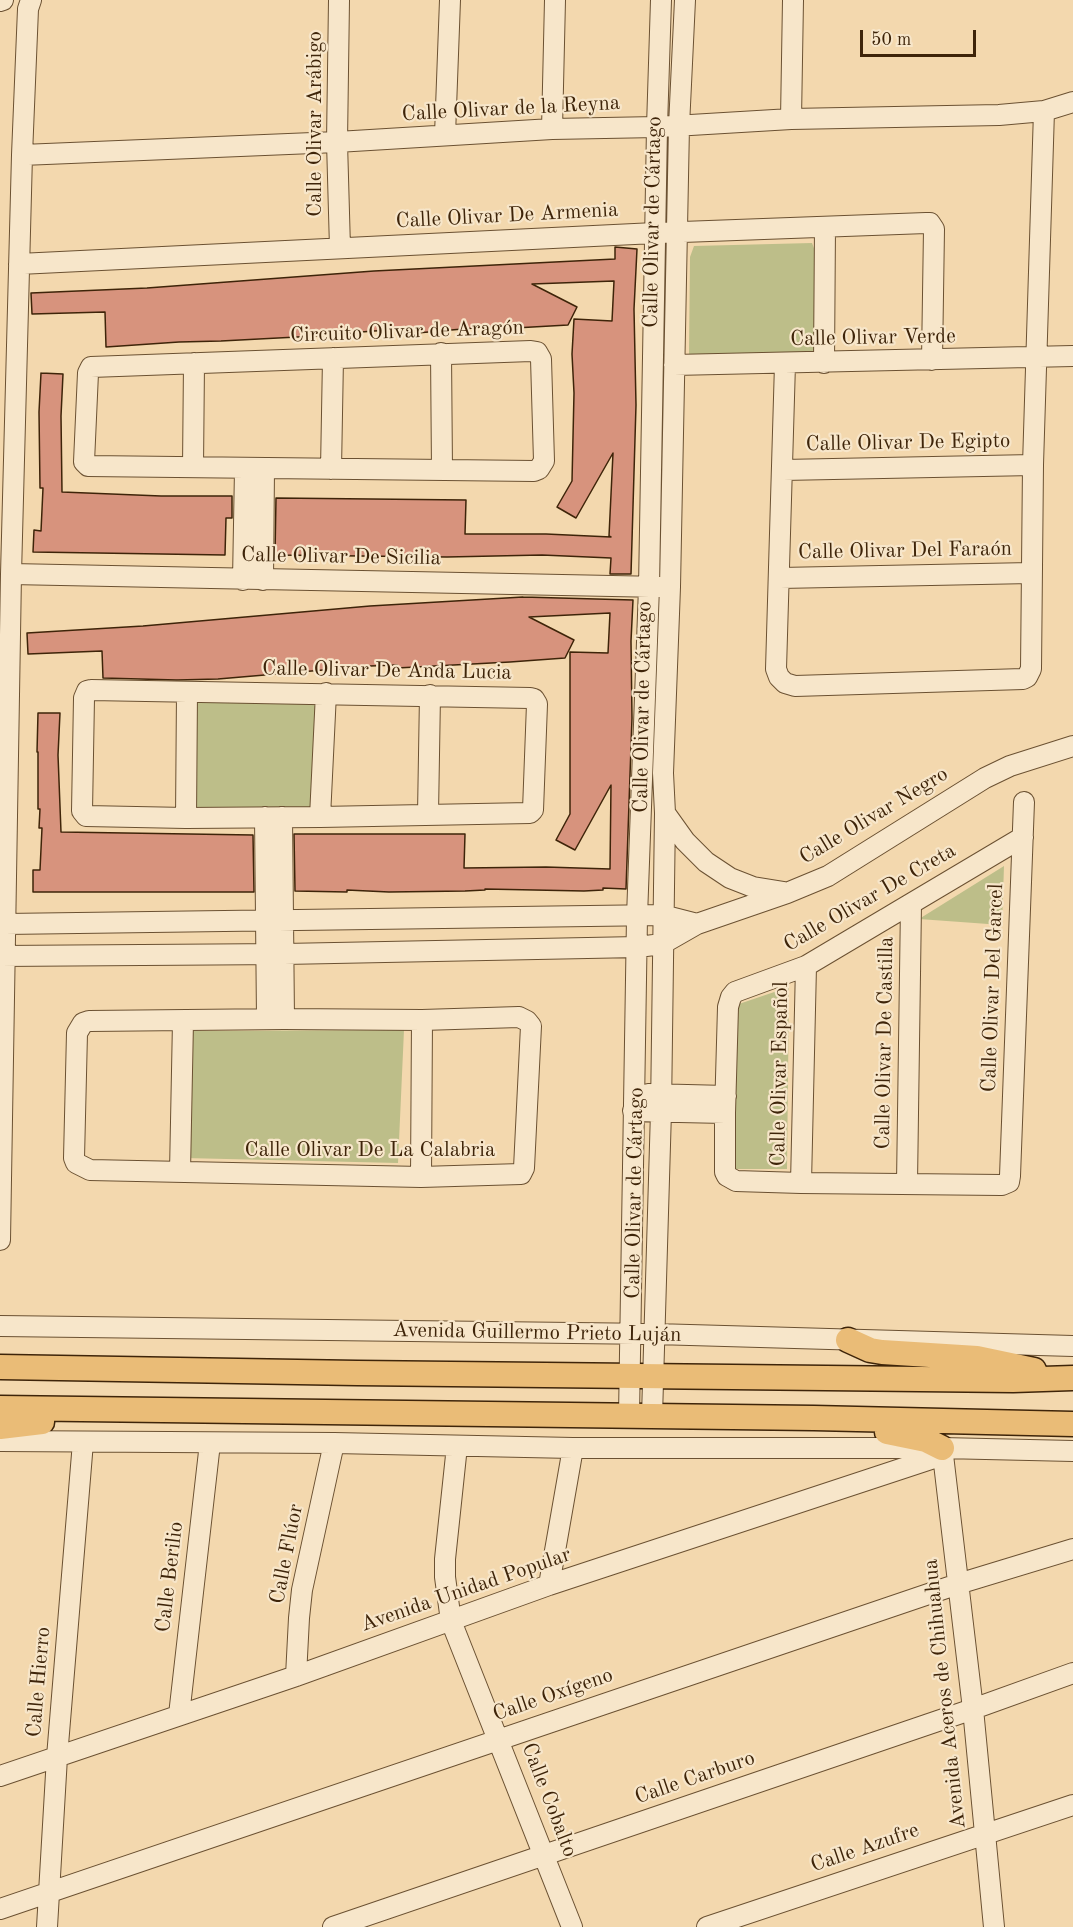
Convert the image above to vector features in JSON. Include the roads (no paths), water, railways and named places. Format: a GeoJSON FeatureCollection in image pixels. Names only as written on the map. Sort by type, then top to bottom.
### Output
{"type":"FeatureCollection","features":[{"type":"Feature","properties":{"kind":"main road"},"geometry":{"type":"LineString","coordinates":[[848,1340],[870,1350],[976,1358],[1071,1378]]}},
{"type":"Feature","properties":{"kind":"main road","name":"Avenida Guillermo Prieto Luján"},"geometry":{"type":"LineString","coordinates":[[0,1367],[1012,1380],[1071,1378]]}},
{"type":"Feature","properties":{"kind":"main road"},"geometry":{"type":"LineString","coordinates":[[0,1408],[813,1418],[1073,1424]]}},
{"type":"Feature","properties":{"kind":"main road"},"geometry":{"type":"LineString","coordinates":[[0,1427],[37,1422],[86,1420],[122,1409]]}},
{"type":"Feature","properties":{"kind":"main road"},"geometry":{"type":"LineString","coordinates":[[813,1418],[916,1437],[932,1442],[942,1452]]}},
{"type":"Feature","properties":{"kind":"street"},"geometry":{"type":"LineString","coordinates":[[0,1240],[2,956],[5,924],[21,155],[28,9],[31,0]]}},
{"type":"Feature","properties":{"kind":"street","name":"Calle Olivar Arábigo"},"geometry":{"type":"LineString","coordinates":[[339,0],[337,142],[340,248]]}},
{"type":"Feature","properties":{"kind":"street"},"geometry":{"type":"LineString","coordinates":[[446,135],[450,0]]}},
{"type":"Feature","properties":{"kind":"street"},"geometry":{"type":"LineString","coordinates":[[552,129],[555,0]]}},
{"type":"Feature","properties":{"kind":"street","name":"Calle Olivar de Cártago"},"geometry":{"type":"LineString","coordinates":[[640,1416],[628,1376],[633,1102],[649,587],[661,0]]}},
{"type":"Feature","properties":{"kind":"street","name":"Calle Olivar de Cártago"},"geometry":{"type":"LineString","coordinates":[[640,1416],[653,1376],[655,1334],[661,1103],[665,813],[663,772],[670,587],[679,126],[685,0]]}},
{"type":"Feature","properties":{"kind":"street"},"geometry":{"type":"LineString","coordinates":[[791,119],[793,0]]}},
{"type":"Feature","properties":{"kind":"street","name":"Calle Olivar de la Reyna"},"geometry":{"type":"LineString","coordinates":[[21,155],[791,119],[999,115],[1044,111],[1073,102]]}},
{"type":"Feature","properties":{"kind":"street"},"geometry":{"type":"LineString","coordinates":[[784,364],[776,669],[779,677],[785,683],[795,686],[1023,679],[1027,677],[1031,669],[1033,465],[1044,111]]}},
{"type":"Feature","properties":{"kind":"street","name":"Calle Olivar De Armenia"},"geometry":{"type":"LineString","coordinates":[[20,264],[676,232],[926,223],[932,226],[932,360]]}},
{"type":"Feature","properties":{"kind":"street"},"geometry":{"type":"LineString","coordinates":[[824,363],[825,227]]}},
{"type":"Feature","properties":{"kind":"street","name":"Circuito Olivar de Aragón"},"geometry":{"type":"LineString","coordinates":[[531,351],[540,355],[544,461],[539,469],[534,471],[88,466],[84,462],[89,368],[333,358],[531,351]]}},
{"type":"Feature","properties":{"kind":"street"},"geometry":{"type":"LineString","coordinates":[[441,354],[442,470]]}},
{"type":"Feature","properties":{"kind":"street","name":"Calle Olivar Verde"},"geometry":{"type":"LineString","coordinates":[[674,365],[1073,356]]}},
{"type":"Feature","properties":{"kind":"street"},"geometry":{"type":"LineString","coordinates":[[331,469],[333,358]]}},
{"type":"Feature","properties":{"kind":"street"},"geometry":{"type":"LineString","coordinates":[[194,363],[194,468]]}},
{"type":"Feature","properties":{"kind":"street","name":"Calle Olivar De Egipto"},"geometry":{"type":"LineString","coordinates":[[783,470],[1033,465]]}},
{"type":"Feature","properties":{"kind":"street"},"geometry":{"type":"LineString","coordinates":[[253,580],[255,469]]}},
{"type":"Feature","properties":{"kind":"street","name":"Calle Olivar Del Faraón"},"geometry":{"type":"LineString","coordinates":[[780,578],[1031,573]]}},
{"type":"Feature","properties":{"kind":"street","name":"Calle Olivar De Sicilia"},"geometry":{"type":"LineString","coordinates":[[11,574],[670,587]]}},
{"type":"Feature","properties":{"kind":"street","name":"Calle Olivar De Anda Lucia"},"geometry":{"type":"LineString","coordinates":[[87,691],[187,692],[430,695],[534,699],[537,704],[532,811],[320,817],[86,816],[82,811],[84,698],[87,691]]}},
{"type":"Feature","properties":{"kind":"street"},"geometry":{"type":"LineString","coordinates":[[186,818],[187,692]]}},
{"type":"Feature","properties":{"kind":"street"},"geometry":{"type":"LineString","coordinates":[[320,817],[326,693]]}},
{"type":"Feature","properties":{"kind":"street"},"geometry":{"type":"LineString","coordinates":[[428,814],[430,695]]}},
{"type":"Feature","properties":{"kind":"street","name":"Calle Olivar Negro"},"geometry":{"type":"LineString","coordinates":[[662,944],[697,924],[787,893],[828,876],[985,778],[1010,766],[1073,746]]}},
{"type":"Feature","properties":{"kind":"street","name":"Calle Olivar Del Garcel"},"geometry":{"type":"LineString","coordinates":[[1010,1176],[1024,802]]}},
{"type":"Feature","properties":{"kind":"street"},"geometry":{"type":"LineString","coordinates":[[665,813],[685,841],[706,862],[730,878],[753,887],[787,893]]}},
{"type":"Feature","properties":{"kind":"street"},"geometry":{"type":"LineString","coordinates":[[274,817],[275,1019]]}},
{"type":"Feature","properties":{"kind":"street","name":"Calle Olivar De Creta"},"geometry":{"type":"LineString","coordinates":[[1010,1176],[1009,1182],[1002,1185],[736,1181],[727,1176],[725,1172],[728,1007],[730,997],[735,992],[806,966],[1023,837]]}},
{"type":"Feature","properties":{"kind":"street","name":"Calle Olivar De Castilla"},"geometry":{"type":"LineString","coordinates":[[907,1183],[911,904]]}},
{"type":"Feature","properties":{"kind":"street"},"geometry":{"type":"LineString","coordinates":[[5,924],[662,915],[697,924]]}},
{"type":"Feature","properties":{"kind":"street"},"geometry":{"type":"LineString","coordinates":[[2,956],[275,954],[662,944]]}},
{"type":"Feature","properties":{"kind":"street","name":"Calle Olivar Español"},"geometry":{"type":"LineString","coordinates":[[801,1183],[806,966]]}},
{"type":"Feature","properties":{"kind":"street","name":"Calle Olivar De La Calabria"},"geometry":{"type":"LineString","coordinates":[[519,1017],[527,1021],[531,1026],[523,1172],[421,1177],[90,1170],[76,1163],[74,1158],[79,1027],[82,1023],[89,1021],[275,1019],[422,1020],[519,1017]]}},
{"type":"Feature","properties":{"kind":"street"},"geometry":{"type":"LineString","coordinates":[[421,1177],[422,1020]]}},
{"type":"Feature","properties":{"kind":"street"},"geometry":{"type":"LineString","coordinates":[[180,1172],[183,1021]]}},
{"type":"Feature","properties":{"kind":"street"},"geometry":{"type":"LineString","coordinates":[[633,1102],[726,1105]]}},
{"type":"Feature","properties":{"kind":"street","name":"Avenida Guillermo Prieto Luján"},"geometry":{"type":"LineString","coordinates":[[0,1326],[655,1334],[1073,1346]]}},
{"type":"Feature","properties":{"kind":"street"},"geometry":{"type":"LineString","coordinates":[[0,1441],[334,1443],[942,1452],[1073,1451]]}},
{"type":"Feature","properties":{"kind":"street","name":"Calle Hierro"},"geometry":{"type":"LineString","coordinates":[[47,1927],[57,1757],[83,1442]]}},
{"type":"Feature","properties":{"kind":"street","name":"Calle Berilio"},"geometry":{"type":"LineString","coordinates":[[179,1715],[210,1443]]}},
{"type":"Feature","properties":{"kind":"street","name":"Calle Flúor"},"geometry":{"type":"LineString","coordinates":[[296,1676],[298,1618],[302,1590],[334,1443]]}},
{"type":"Feature","properties":{"kind":"street","name":"Calle Cobalto"},"geometry":{"type":"LineString","coordinates":[[457,1446],[445,1559],[451,1621],[572,1927]]}},
{"type":"Feature","properties":{"kind":"street"},"geometry":{"type":"LineString","coordinates":[[549,1585],[573,1448]]}},
{"type":"Feature","properties":{"kind":"street","name":"Avenida Aceros de Chihuahua"},"geometry":{"type":"LineString","coordinates":[[942,1452],[973,1709],[994,1927]]}},
{"type":"Feature","properties":{"kind":"street","name":"Avenida Unidad Popular"},"geometry":{"type":"LineString","coordinates":[[0,1776],[296,1676],[549,1585],[942,1452]]}},
{"type":"Feature","properties":{"kind":"street","name":"Calle Oxígeno"},"geometry":{"type":"LineString","coordinates":[[0,1909],[958,1584],[1073,1550]]}},
{"type":"Feature","properties":{"kind":"street","name":"Calle Carburo"},"geometry":{"type":"LineString","coordinates":[[333,1927],[973,1709],[1073,1672]]}},
{"type":"Feature","properties":{"kind":"street","name":"Calle Azufre"},"geometry":{"type":"LineString","coordinates":[[707,1927],[1073,1804]]}}]}
